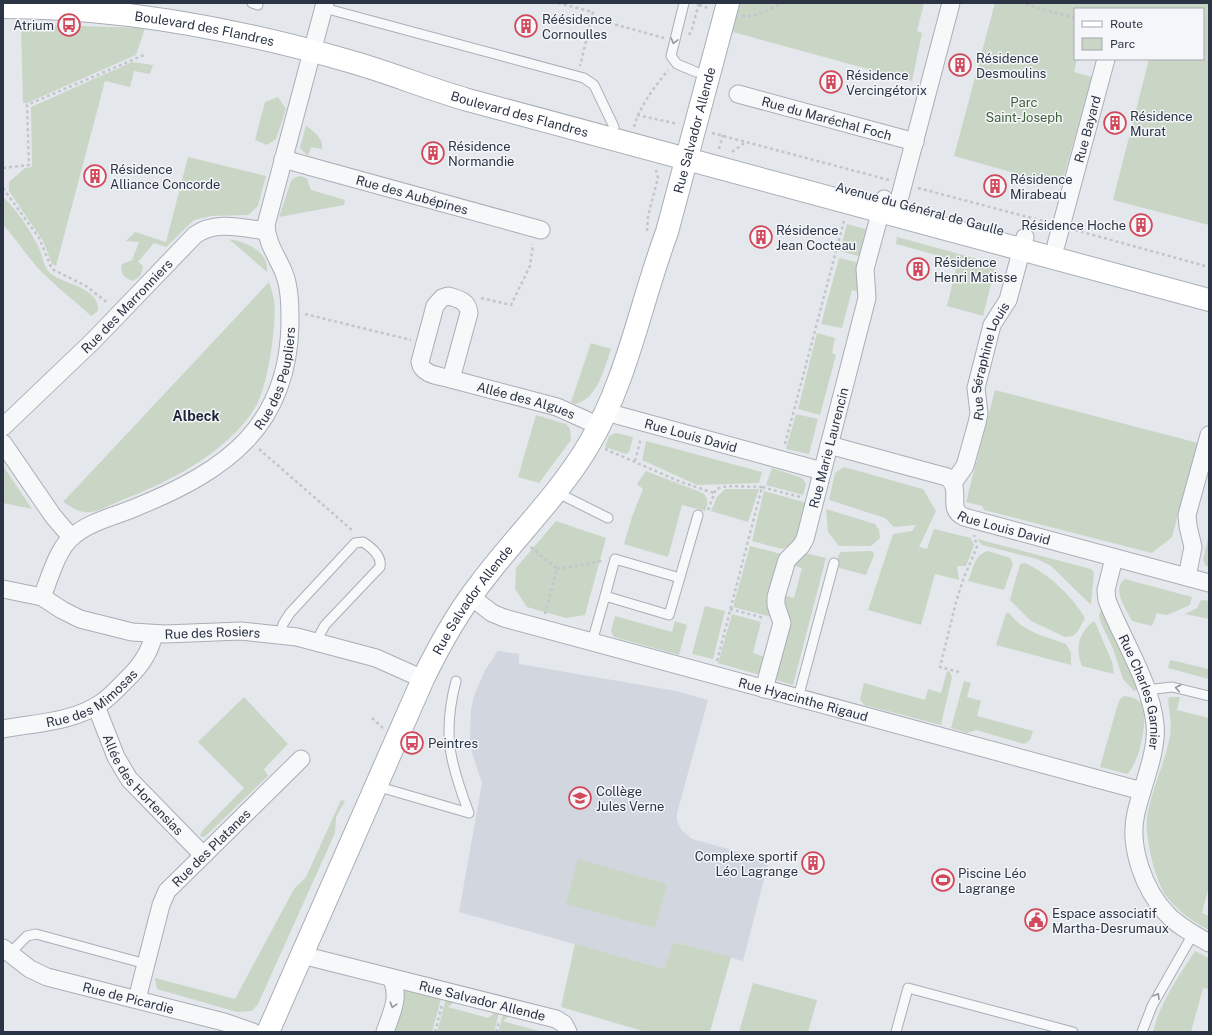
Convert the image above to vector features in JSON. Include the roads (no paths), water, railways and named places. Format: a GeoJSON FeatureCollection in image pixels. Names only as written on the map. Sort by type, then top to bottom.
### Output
{"type":"FeatureCollection","features":[{"type":"Feature","properties":{"kind":"street","name":"Rue Salvador Allende"},"geometry":{"type":"LineString","coordinates":[[268,1032],[423,679],[447,633],[470,596],[555,492],[601,428],[630,352],[656,257],[667,232],[696,72],[715,3]]}},
{"type":"Feature","properties":{"kind":"street","name":"Rue Salvador Allende"},"geometry":{"type":"LineString","coordinates":[[682,151],[728,3]]}},
{"type":"Feature","properties":{"kind":"street","name":"Rue Marie Laurencin"},"geometry":{"type":"LineString","coordinates":[[764,689],[782,622],[776,605],[776,597],[787,560],[801,546],[804,539],[830,445],[868,298],[865,270],[915,142],[951,3]]}},
{"type":"Feature","properties":{"kind":"street","name":"Rue des Peupliers"},"geometry":{"type":"LineString","coordinates":[[42,597],[63,549],[71,537],[85,528],[152,501],[190,482],[222,462],[248,439],[260,425],[270,409],[282,379],[288,346],[290,310],[286,280],[270,245],[266,231],[267,220],[324,6]]}},
{"type":"Feature","properties":{"kind":"street","name":"Boulevard des Flandres"},"geometry":{"type":"LineString","coordinates":[[3,8],[72,9],[158,18],[238,32],[354,63],[453,96],[682,151]]}},
{"type":"Feature","properties":{"kind":"street","name":"Rue Bayard"},"geometry":{"type":"LineString","coordinates":[[1059,236],[1106,60]]}},
{"type":"Feature","properties":{"kind":"street","name":"Boulevard des Flandres"},"geometry":{"type":"LineString","coordinates":[[354,63],[472,88],[614,127],[682,151]]}},
{"type":"Feature","properties":{"kind":"street","name":"Rue du Maréchal Foch"},"geometry":{"type":"LineString","coordinates":[[738,94],[915,142]]}},
{"type":"Feature","properties":{"kind":"street","name":"Avenue du Général de Gaulle"},"geometry":{"type":"LineString","coordinates":[[682,151],[727,157],[892,203],[1209,300]]}},
{"type":"Feature","properties":{"kind":"street","name":"Avenue du Général de Gaulle"},"geometry":{"type":"LineString","coordinates":[[682,151],[892,203]]}},
{"type":"Feature","properties":{"kind":"street","name":"Rue des Aubépines"},"geometry":{"type":"LineString","coordinates":[[283,159],[539,230]]}},
{"type":"Feature","properties":{"kind":"street","name":"Rue des Marronniers"},"geometry":{"type":"LineString","coordinates":[[3,427],[120,313],[201,230],[213,226],[220,226],[266,231]]}},
{"type":"Feature","properties":{"kind":"street","name":"Avenue du Général de Gaulle"},"geometry":{"type":"LineString","coordinates":[[1024,243],[1059,236],[1209,287]]}},
{"type":"Feature","properties":{"kind":"street","name":"Rue Séraphine Louis"},"geometry":{"type":"LineString","coordinates":[[953,483],[967,460],[977,423],[978,413],[976,388],[992,325],[1008,300],[1024,243]]}},
{"type":"Feature","properties":{"kind":"street","name":"Allée des Algues"},"geometry":{"type":"LineString","coordinates":[[451,379],[469,317],[468,307],[464,302],[448,296],[439,300],[435,306],[420,359],[422,367],[430,373],[451,379],[557,407],[601,428]]}},
{"type":"Feature","properties":{"kind":"street","name":"Rue Louis David"},"geometry":{"type":"LineString","coordinates":[[601,428],[822,471]]}},
{"type":"Feature","properties":{"kind":"street"},"geometry":{"type":"LineString","coordinates":[[1187,577],[1193,547],[1188,526],[1188,515],[1209,435]]}},
{"type":"Feature","properties":{"kind":"street"},"geometry":{"type":"LineString","coordinates":[[3,443],[53,516],[71,537]]}},
{"type":"Feature","properties":{"kind":"street"},"geometry":{"type":"LineString","coordinates":[[830,445],[939,474],[953,483]]}},
{"type":"Feature","properties":{"kind":"street","name":"Rue Louis David"},"geometry":{"type":"LineString","coordinates":[[953,483],[955,489],[955,508],[961,516],[1209,583]]}},
{"type":"Feature","properties":{"kind":"street","name":"Rue Charles Garnier"},"geometry":{"type":"LineString","coordinates":[[1114,558],[1106,595],[1146,690],[1152,707],[1155,733],[1134,828],[1138,856],[1144,877],[1157,902],[1168,915],[1209,944]]}},
{"type":"Feature","properties":{"kind":"street","name":"Rue des Rosiers"},"geometry":{"type":"LineString","coordinates":[[3,589],[42,597],[62,610],[90,622],[132,632],[154,634],[241,631],[280,634],[318,642],[376,658],[423,679]]}},
{"type":"Feature","properties":{"kind":"street","name":"Rue Hyacinthe Rigaud"},"geometry":{"type":"LineString","coordinates":[[470,596],[498,616],[1142,792]]}},
{"type":"Feature","properties":{"kind":"street","name":"Rue des Mimosas"},"geometry":{"type":"LineString","coordinates":[[3,729],[70,717],[96,706],[112,694],[140,666],[150,648],[154,634]]}},
{"type":"Feature","properties":{"kind":"street","name":"Allée des Hortensias"},"geometry":{"type":"LineString","coordinates":[[96,706],[116,757],[129,779],[203,855]]}},
{"type":"Feature","properties":{"kind":"street","name":"Rue des Platanes"},"geometry":{"type":"LineString","coordinates":[[137,999],[164,897],[172,885],[301,759]]}},
{"type":"Feature","properties":{"kind":"street","name":"Rue de Picardie"},"geometry":{"type":"LineString","coordinates":[[6,951],[30,969],[48,977],[229,1023],[253,1032]]}},
{"type":"Feature","properties":{"kind":"street","name":"Rue Salvador Allende"},"geometry":{"type":"LineString","coordinates":[[302,955],[556,1019],[564,1024],[568,1032]]}},
{"type":"Feature","properties":{"kind":"street"},"geometry":{"type":"LineString","coordinates":[[386,1032],[396,995],[395,985],[392,978]]}},
{"type":"Feature","properties":{"kind":"lane"},"geometry":{"type":"LineString","coordinates":[[684,3],[671,53],[674,62],[696,72]]}},
{"type":"Feature","properties":{"kind":"lane"},"geometry":{"type":"LineString","coordinates":[[324,6],[578,76],[594,85],[614,127]]}},
{"type":"Feature","properties":{"kind":"lane"},"geometry":{"type":"LineString","coordinates":[[555,492],[608,518]]}},
{"type":"Feature","properties":{"kind":"lane"},"geometry":{"type":"LineString","coordinates":[[605,596],[670,615],[698,517]]}},
{"type":"Feature","properties":{"kind":"lane"},"geometry":{"type":"LineString","coordinates":[[280,634],[283,624],[290,612],[355,543],[359,542],[366,544],[378,556],[380,560],[380,567],[325,625],[321,630],[318,642]]}},
{"type":"Feature","properties":{"kind":"lane"},"geometry":{"type":"LineString","coordinates":[[592,642],[615,559],[680,578]]}},
{"type":"Feature","properties":{"kind":"lane"},"geometry":{"type":"LineString","coordinates":[[798,698],[834,563]]}},
{"type":"Feature","properties":{"kind":"lane"},"geometry":{"type":"LineString","coordinates":[[376,786],[469,813],[455,773],[448,741],[448,715],[456,681]]}},
{"type":"Feature","properties":{"kind":"lane"},"geometry":{"type":"LineString","coordinates":[[1146,690],[1172,687],[1209,696]]}},
{"type":"Feature","properties":{"kind":"lane","name":"Rue de Picardie"},"geometry":{"type":"LineString","coordinates":[[6,951],[27,936],[36,934],[146,964]]}},
{"type":"Feature","properties":{"kind":"lane"},"geometry":{"type":"LineString","coordinates":[[1142,1032],[1152,1006],[1193,934]]}},
{"type":"Feature","properties":{"kind":"lane"},"geometry":{"type":"LineString","coordinates":[[896,1032],[908,988],[1073,1032]]}},
{"type":"Feature","properties":{"kind":"place","name":"Atrium"},"geometry":{"type":"Point","coordinates":[69,25]}},
{"type":"Feature","properties":{"kind":"place","name":"Réésidence Cornoulles"},"geometry":{"type":"Point","coordinates":[526,26]}},
{"type":"Feature","properties":{"kind":"place","name":"Résidence Desmoulins"},"geometry":{"type":"Point","coordinates":[960,65]}},
{"type":"Feature","properties":{"kind":"place","name":"Résidence Vercingétorix"},"geometry":{"type":"Point","coordinates":[831,82]}},
{"type":"Feature","properties":{"kind":"place","name":"Résidence Murat"},"geometry":{"type":"Point","coordinates":[1115,123]}},
{"type":"Feature","properties":{"kind":"place","name":"Résidence Normandie"},"geometry":{"type":"Point","coordinates":[433,153]}},
{"type":"Feature","properties":{"kind":"place","name":"Résidence Alliance Concorde"},"geometry":{"type":"Point","coordinates":[95,176]}},
{"type":"Feature","properties":{"kind":"place","name":"Résidence Mirabeau"},"geometry":{"type":"Point","coordinates":[995,186]}},
{"type":"Feature","properties":{"kind":"place","name":"Résidence Hoche"},"geometry":{"type":"Point","coordinates":[1141,225]}},
{"type":"Feature","properties":{"kind":"place","name":"Résidence Jean Cocteau"},"geometry":{"type":"Point","coordinates":[761,237]}},
{"type":"Feature","properties":{"kind":"place","name":"Résidence Henri Matisse"},"geometry":{"type":"Point","coordinates":[918,269]}},
{"type":"Feature","properties":{"kind":"place","name":"Peintres"},"geometry":{"type":"Point","coordinates":[412,743]}},
{"type":"Feature","properties":{"kind":"place","name":"Collège Jules Verne"},"geometry":{"type":"Point","coordinates":[580,798]}},
{"type":"Feature","properties":{"kind":"place","name":"Complexe sportif Léo Lagrange"},"geometry":{"type":"Point","coordinates":[813,863]}},
{"type":"Feature","properties":{"kind":"place","name":"Piscine Léo Lagrange"},"geometry":{"type":"Point","coordinates":[943,880]}},
{"type":"Feature","properties":{"kind":"place","name":"Espace associatif Martha-Desrumaux"},"geometry":{"type":"Point","coordinates":[1036,920]}},
{"type":"Feature","properties":{"kind":"district","name":"Albeck"},"geometry":{"type":"Point","coordinates":[196,416]}},
{"type":"Feature","properties":{"kind":"park label","name":"Parc Saint-Joseph"},"geometry":{"type":"Point","coordinates":[1024,110]}}]}
